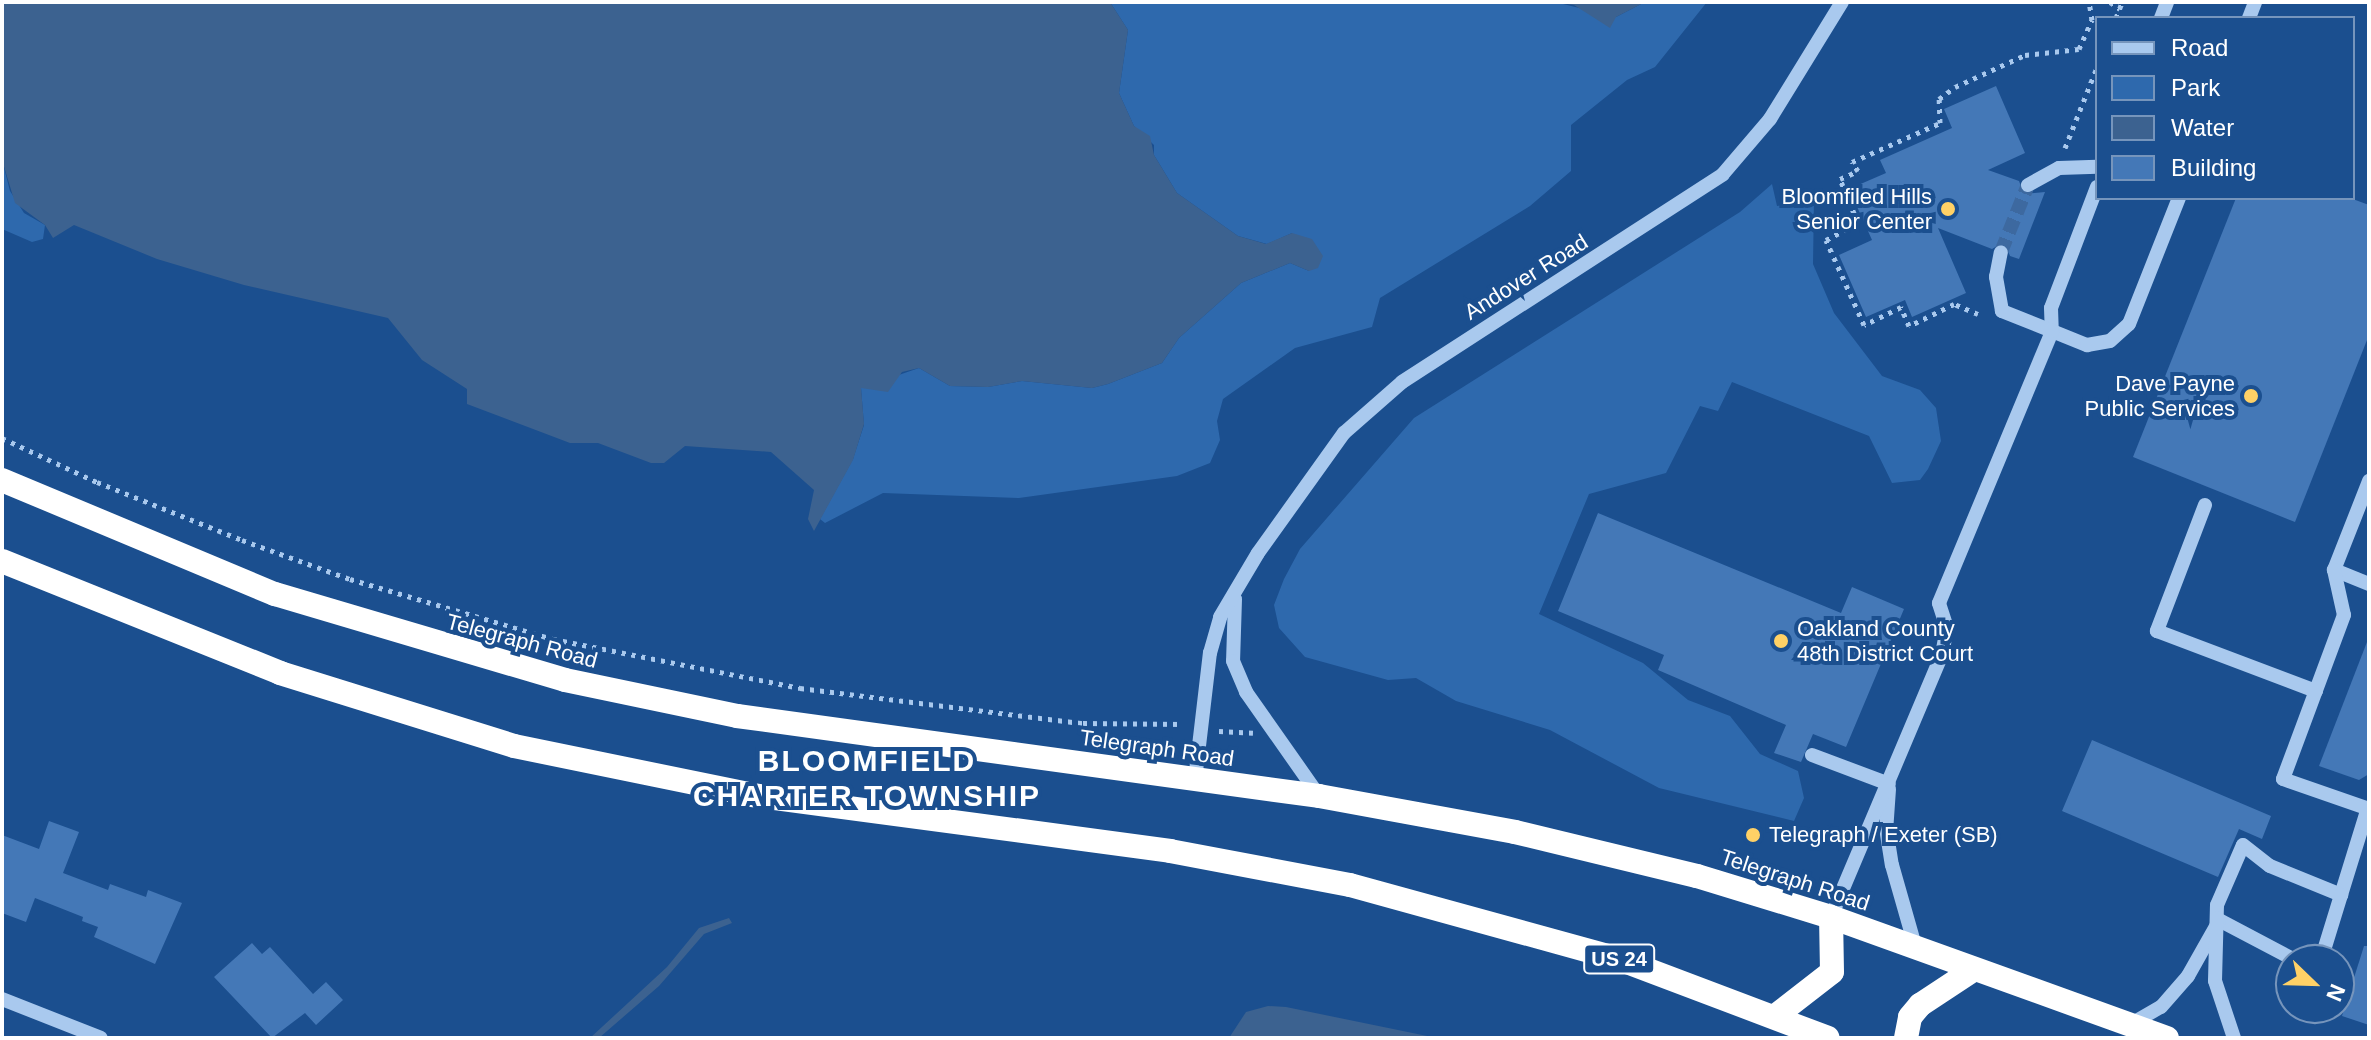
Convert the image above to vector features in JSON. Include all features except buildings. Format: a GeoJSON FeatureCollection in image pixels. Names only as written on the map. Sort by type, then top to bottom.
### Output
{"type":"FeatureCollection","features":[{"type":"Feature","properties":{"kind":"highway","name":"Telegraph Road"},"geometry":{"type":"LineString","coordinates":[[2,480],[275,594],[565,680],[737,716],[1319,796],[1456,819],[1621,856],[1831,917],[2167,1038]]}},
{"type":"Feature","properties":{"kind":"highway","name":"US 24"},"geometry":{"type":"LineString","coordinates":[[2,561],[265,668],[514,746],[752,795],[1170,851],[1350,885],[1540,934],[1828,1038]]}},
{"type":"Feature","properties":{"kind":"highway"},"geometry":{"type":"LineString","coordinates":[[1774,1017],[1832,972],[1836,961],[1831,917]]}},
{"type":"Feature","properties":{"kind":"highway"},"geometry":{"type":"LineString","coordinates":[[1906,1038],[1910,1017],[1920,1005],[1973,970]]}},
{"type":"Feature","properties":{"kind":"street","name":"Andover Road"},"geometry":{"type":"LineString","coordinates":[[1195,780],[1210,653],[1220,617],[1236,595],[1258,553],[1344,433],[1370,407],[1723,174],[1770,119],[1842,2]]}},
{"type":"Feature","properties":{"kind":"street"},"geometry":{"type":"LineString","coordinates":[[2028,185],[2059,168],[2095,167]]}},
{"type":"Feature","properties":{"kind":"street"},"geometry":{"type":"LineString","coordinates":[[1831,917],[1942,654],[1947,628],[1939,603],[2052,331],[2051,308],[2095,192]]}},
{"type":"Feature","properties":{"kind":"street"},"geometry":{"type":"LineString","coordinates":[[2001,252],[1996,277],[2002,311],[2087,345],[2110,341],[2129,324],[2178,200]]}},
{"type":"Feature","properties":{"kind":"street"},"geometry":{"type":"LineString","coordinates":[[2326,944],[2368,810],[2283,779],[2344,615],[2334,570],[2369,481]]}},
{"type":"Feature","properties":{"kind":"street"},"geometry":{"type":"LineString","coordinates":[[2205,505],[2157,631],[2316,691]]}},
{"type":"Feature","properties":{"kind":"street"},"geometry":{"type":"LineString","coordinates":[[2334,570],[2369,584]]}},
{"type":"Feature","properties":{"kind":"street","name":"Andover Road"},"geometry":{"type":"LineString","coordinates":[[1236,595],[1233,661],[1246,692],[1319,796]]}},
{"type":"Feature","properties":{"kind":"street"},"geometry":{"type":"LineString","coordinates":[[1812,755],[1889,784]]}},
{"type":"Feature","properties":{"kind":"street"},"geometry":{"type":"LineString","coordinates":[[1889,784],[1886,828],[1916,949]]}},
{"type":"Feature","properties":{"kind":"street"},"geometry":{"type":"LineString","coordinates":[[2234,1038],[2215,981],[2217,905],[2243,845],[2270,866],[2341,895]]}},
{"type":"Feature","properties":{"kind":"street"},"geometry":{"type":"LineString","coordinates":[[2219,920],[2275,949]]}},
{"type":"Feature","properties":{"kind":"street"},"geometry":{"type":"LineString","coordinates":[[2131,1024],[2161,1007],[2188,976],[2219,920]]}},
{"type":"Feature","properties":{"kind":"street"},"geometry":{"type":"LineString","coordinates":[[2,999],[101,1038]]}},
{"type":"Feature","properties":{"kind":"path"},"geometry":{"type":"LineString","coordinates":[[1978,314],[1954,304],[1909,326],[1901,307],[1864,325],[1826,240],[1858,223],[1840,179],[1858,171],[1852,162],[1940,123],[1939,99],[1955,87],[2025,55],[2079,49],[2092,20],[2089,2]]}},
{"type":"Feature","properties":{"kind":"path"},"geometry":{"type":"LineString","coordinates":[[2110,2],[2120,9]]}},
{"type":"Feature","properties":{"kind":"path"},"geometry":{"type":"LineString","coordinates":[[2117,16],[2122,2]]}},
{"type":"Feature","properties":{"kind":"path"},"geometry":{"type":"LineString","coordinates":[[2053,151],[2064,150],[2095,72]]}},
{"type":"Feature","properties":{"kind":"path"},"geometry":{"type":"LineString","coordinates":[[2,438],[97,482],[255,545],[553,639],[800,688],[1083,723],[1184,724]]}},
{"type":"Feature","properties":{"kind":"path"},"geometry":{"type":"LineString","coordinates":[[1218,731],[1254,733]]}},
{"type":"Feature","properties":{"kind":"green space"},"geometry":{"type":"Polygon","coordinates":[[[1110,2],[1555,2],[1616,17],[1645,2],[1707,2],[1655,67],[1627,80],[1571,125],[1571,171],[1530,206],[1380,298],[1372,327],[1295,348],[1223,399],[1217,421],[1220,440],[1210,463],[1177,476],[1019,498],[883,493],[825,523],[820,519],[853,459],[864,425],[861,388],[919,368],[950,386],[988,387],[1022,381],[1092,388],[1108,384],[1162,363],[1179,338],[1241,283],[1290,263],[1309,271],[1292,233],[1267,244],[1238,236],[1177,193],[1154,155],[1154,145],[1134,126],[1119,93],[1128,30],[1110,2]]]}},
{"type":"Feature","properties":{"kind":"green space"},"geometry":{"type":"Polygon","coordinates":[[[2,160],[10,191],[24,213],[45,225],[43,239],[32,242],[2,229],[2,160]]]}},
{"type":"Feature","properties":{"kind":"green space"},"geometry":{"type":"Polygon","coordinates":[[[1772,184],[1777,206],[1814,200],[1813,264],[1834,313],[1882,376],[1920,390],[1936,408],[1941,441],[1928,469],[1920,480],[1892,483],[1869,436],[1732,382],[1718,411],[1700,406],[1666,473],[1589,494],[1539,614],[1643,663],[1688,700],[1730,716],[1760,754],[1798,771],[1804,798],[1794,821],[1659,788],[1550,730],[1456,701],[1416,678],[1388,680],[1305,657],[1279,628],[1274,605],[1284,579],[1300,549],[1414,418],[1740,212],[1772,184]]]}},
{"type":"Feature","properties":{"kind":"water"},"geometry":{"type":"Polygon","coordinates":[[[2,2],[1110,2],[1128,30],[1119,93],[1134,126],[1150,136],[1154,155],[1177,193],[1238,236],[1266,244],[1292,233],[1312,239],[1323,256],[1318,268],[1309,271],[1290,263],[1241,283],[1179,338],[1162,363],[1108,384],[1092,388],[1022,381],[988,387],[950,386],[919,368],[902,372],[888,392],[861,388],[864,424],[853,460],[814,531],[808,519],[814,490],[771,452],[685,446],[664,463],[651,463],[598,443],[570,443],[467,404],[467,389],[422,360],[388,318],[244,285],[157,259],[74,225],[53,238],[45,225],[15,203],[2,160],[2,2]]]}},
{"type":"Feature","properties":{"kind":"water"},"geometry":{"type":"Polygon","coordinates":[[[1555,2],[1645,2],[1616,17],[1610,28],[1574,5],[1555,2]]]}},
{"type":"Feature","properties":{"kind":"water"},"geometry":{"type":"Polygon","coordinates":[[[729,918],[732,923],[704,934],[659,986],[599,1038],[590,1038],[667,967],[699,928],[729,918]]]}},
{"type":"Feature","properties":{"kind":"water"},"geometry":{"type":"Polygon","coordinates":[[[1268,1006],[1437,1038],[1229,1038],[1246,1012],[1268,1006]]]}},
{"type":"Feature","properties":{"kind":"tunnel"},"geometry":{"type":"LineString","coordinates":[[2001,252],[2028,185]]}},
{"type":"Feature","properties":{"kind":"place","name":"Bloomfiled Hills Senior Center"},"geometry":{"type":"Point","coordinates":[1948,209]}},
{"type":"Feature","properties":{"kind":"place","name":"Dave Payne Public Services"},"geometry":{"type":"Point","coordinates":[2251,396]}},
{"type":"Feature","properties":{"kind":"place","name":"Oakland County 48th District Court"},"geometry":{"type":"Point","coordinates":[1781,641]}},
{"type":"Feature","properties":{"kind":"place","name":"Telegraph / Exeter (SB)"},"geometry":{"type":"Point","coordinates":[1753,835]}},
{"type":"Feature","properties":{"kind":"district","name":"BLOOMFIELD CHARTER TOWNSHIP"},"geometry":{"type":"Point","coordinates":[867,778]}}]}
